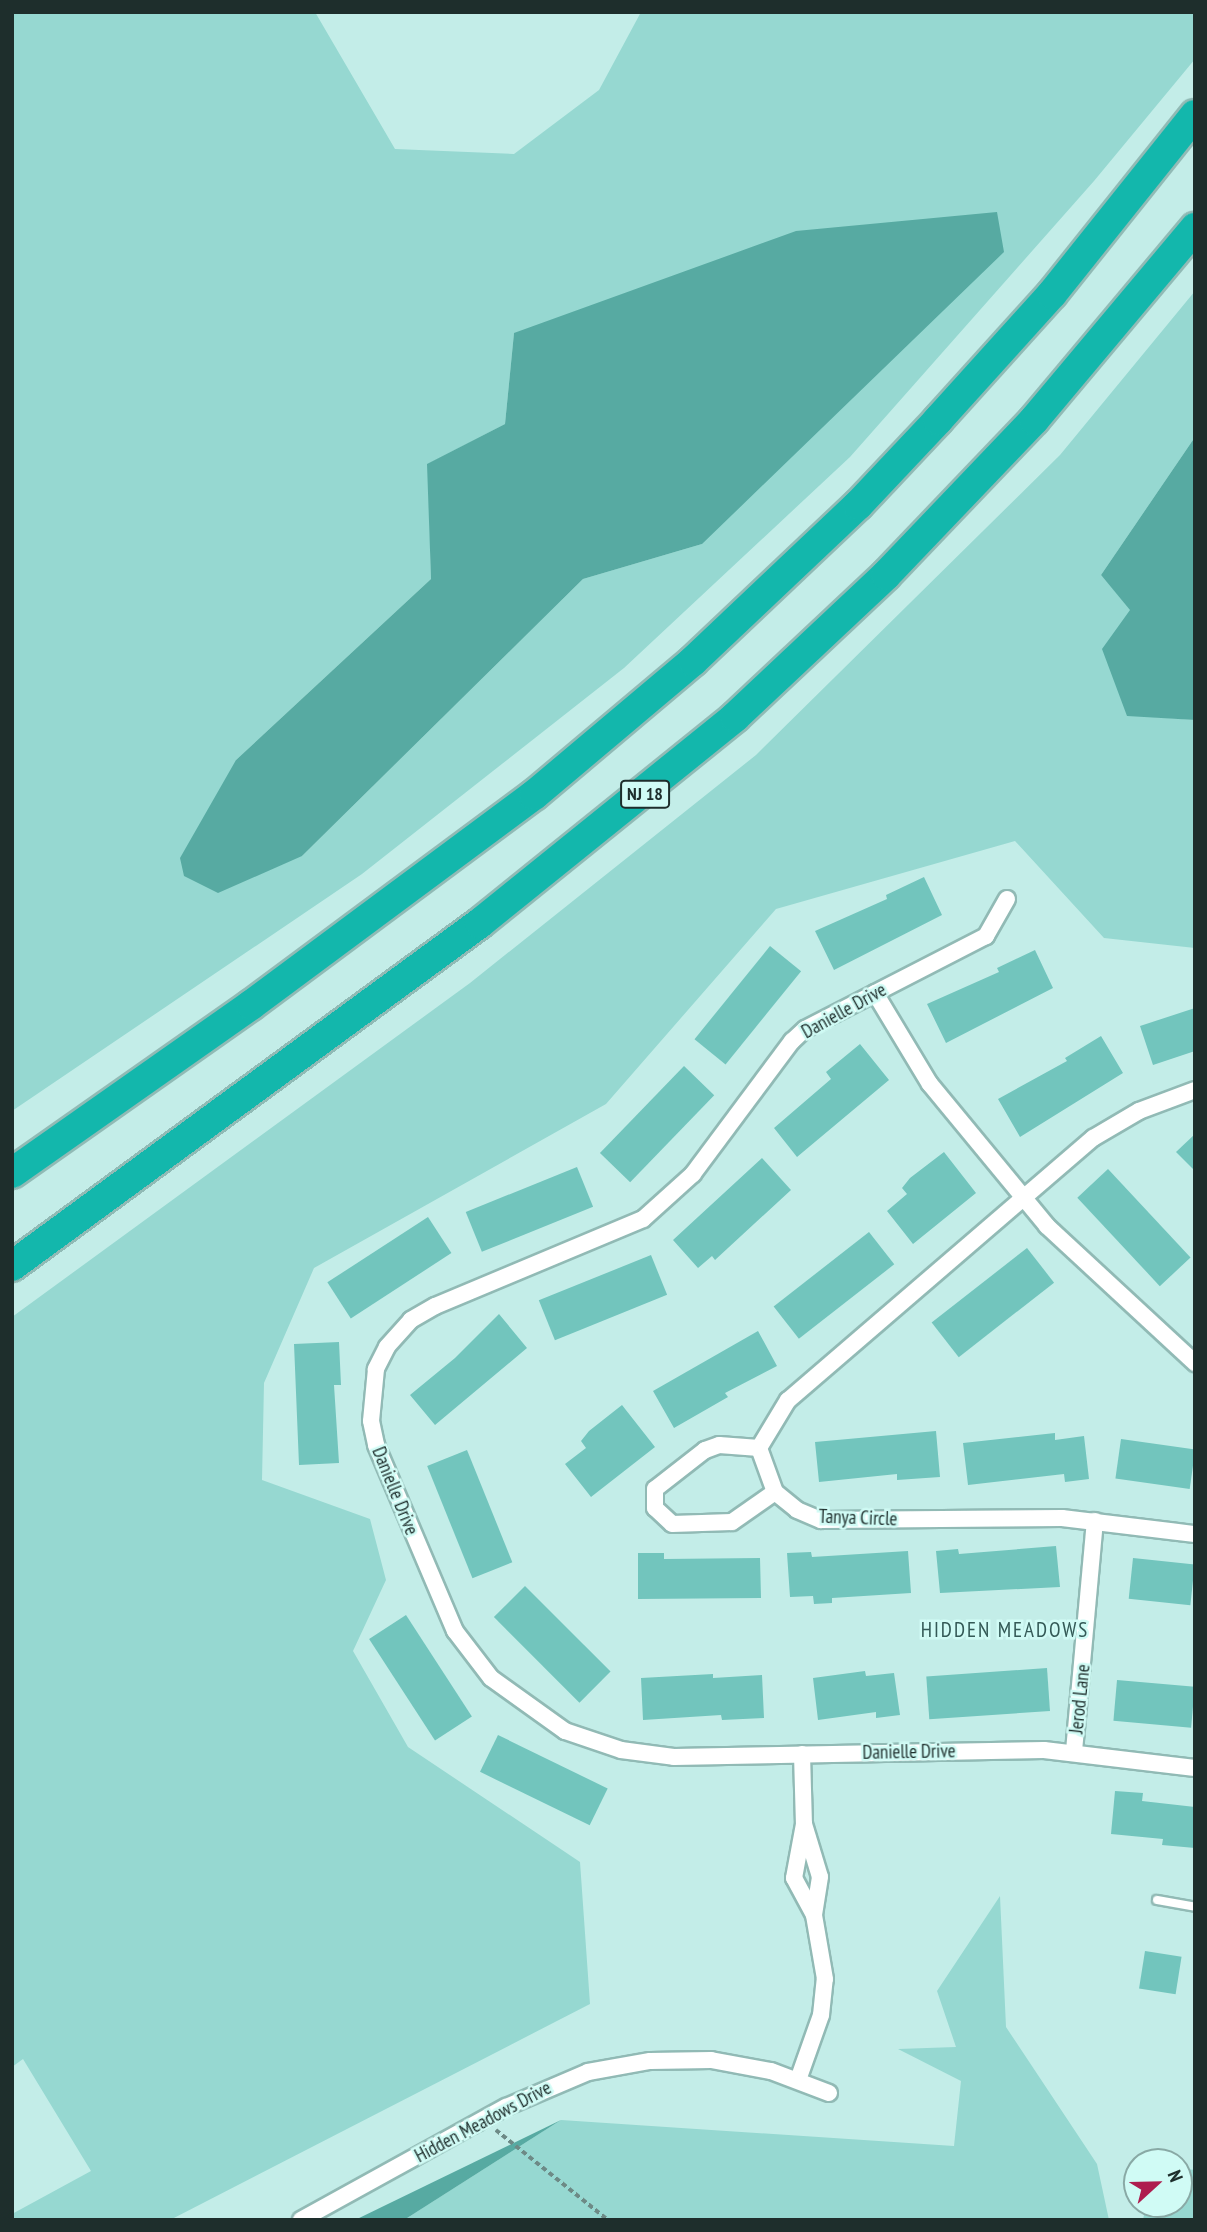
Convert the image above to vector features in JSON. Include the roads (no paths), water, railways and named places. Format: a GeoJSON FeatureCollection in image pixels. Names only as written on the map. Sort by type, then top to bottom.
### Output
{"type":"FeatureCollection","features":[{"type":"Feature","properties":{"kind":"highway"},"geometry":{"type":"LineString","coordinates":[[12,1173],[251,1004],[534,795],[693,661],[858,505],[956,401],[1060,285],[1195,115]]}},
{"type":"Feature","properties":{"kind":"highway","name":"NJ 18"},"geometry":{"type":"LineString","coordinates":[[12,1266],[480,923],[735,717],[886,575],[1034,420],[1195,228]]}},
{"type":"Feature","properties":{"kind":"street","name":"Danielle Drive"},"geometry":{"type":"LineString","coordinates":[[1007,899],[986,936],[875,993],[792,1041],[693,1174],[661,1207],[625,1228],[421,1313],[387,1347],[370,1394],[376,1445],[440,1604],[473,1657],[512,1697],[565,1731],[621,1750],[674,1757],[1074,1751],[1195,1768]]}},
{"type":"Feature","properties":{"kind":"street"},"geometry":{"type":"LineString","coordinates":[[875,993],[930,1084],[1024,1198],[1089,1269],[1195,1363]]}},
{"type":"Feature","properties":{"kind":"street"},"geometry":{"type":"LineString","coordinates":[[759,1448],[788,1400],[1106,1129],[1195,1090]]}},
{"type":"Feature","properties":{"kind":"street"},"geometry":{"type":"LineString","coordinates":[[719,1445],[759,1448],[775,1492],[732,1522],[672,1524],[655,1508],[655,1489],[705,1450],[719,1445]]}},
{"type":"Feature","properties":{"kind":"street","name":"Tanya Circle"},"geometry":{"type":"LineString","coordinates":[[775,1492],[797,1510],[821,1520],[1062,1518],[1195,1534]]}},
{"type":"Feature","properties":{"kind":"street","name":"Jerod Lane"},"geometry":{"type":"LineString","coordinates":[[1074,1751],[1095,1521]]}},
{"type":"Feature","properties":{"kind":"street"},"geometry":{"type":"LineString","coordinates":[[798,2080],[812,2049],[823,2002],[824,1961],[814,1915],[794,1878],[804,1824],[802,1754]]}},
{"type":"Feature","properties":{"kind":"street"},"geometry":{"type":"LineString","coordinates":[[804,1824],[819,1868],[814,1915]]}},
{"type":"Feature","properties":{"kind":"street","name":"Hidden Meadows Drive"},"geometry":{"type":"LineString","coordinates":[[301,2220],[560,2081],[639,2062],[710,2060],[798,2080],[829,2093]]}},
{"type":"Feature","properties":{"kind":"lane"},"geometry":{"type":"LineString","coordinates":[[1157,1900],[1195,1907]]}},
{"type":"Feature","properties":{"kind":"district","name":"HIDDEN MEADOWS"},"geometry":{"type":"Point","coordinates":[1005,1630]}}]}
